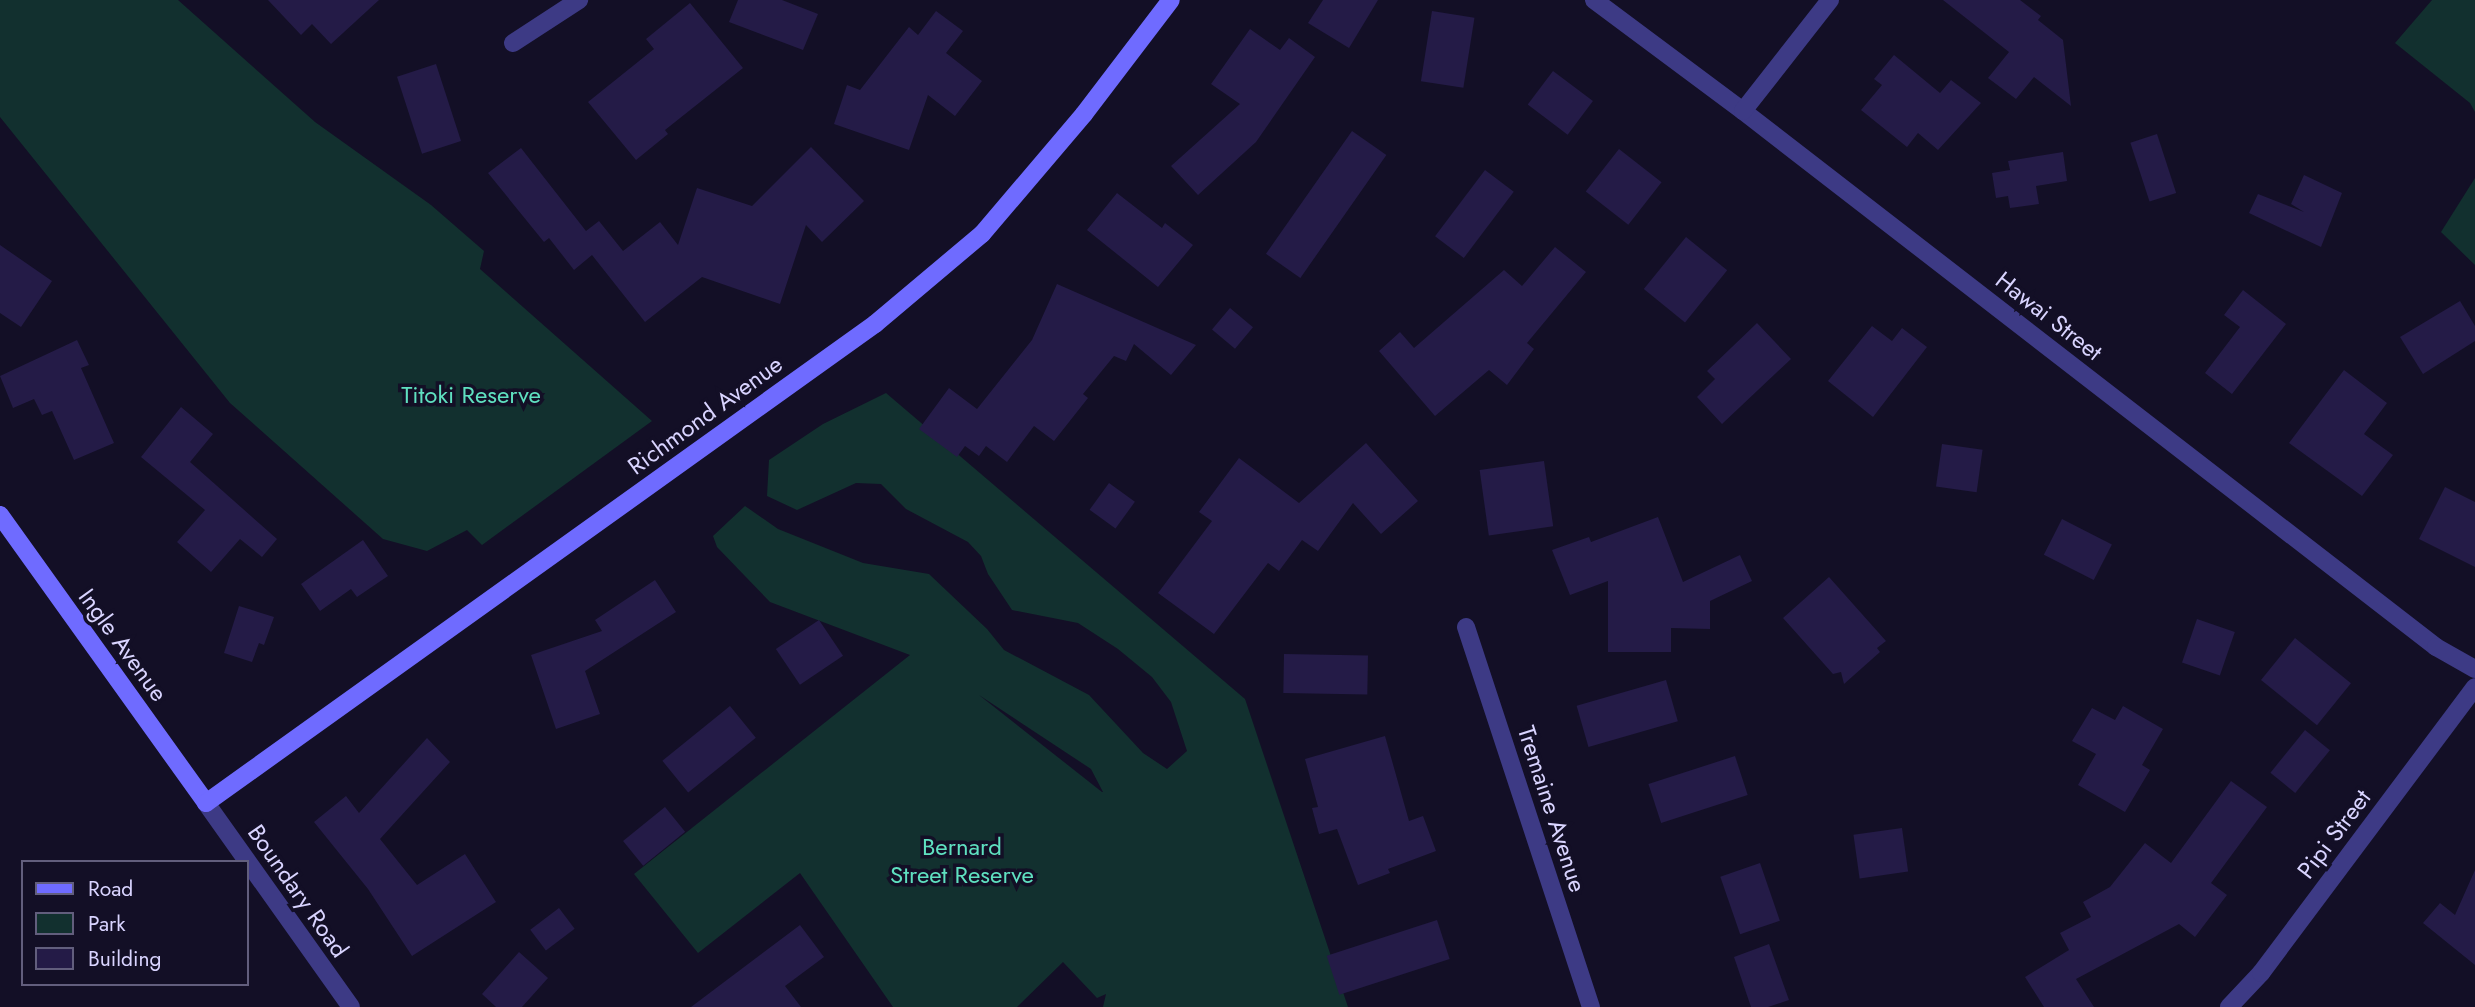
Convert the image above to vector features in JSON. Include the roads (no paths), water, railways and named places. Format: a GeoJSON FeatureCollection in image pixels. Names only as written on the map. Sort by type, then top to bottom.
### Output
{"type":"FeatureCollection","features":[{"type":"Feature","properties":{"kind":"street"},"geometry":{"type":"LineString","coordinates":[[513,43],[579,0]]}},
{"type":"Feature","properties":{"kind":"street","name":"Richmond Avenue"},"geometry":{"type":"LineString","coordinates":[[206,803],[875,324],[982,234],[1084,114],[1171,0]]}},
{"type":"Feature","properties":{"kind":"street","name":"Hawai Street"},"geometry":{"type":"LineString","coordinates":[[1594,0],[1743,111],[2436,647],[2475,669]]}},
{"type":"Feature","properties":{"kind":"street"},"geometry":{"type":"LineString","coordinates":[[1743,111],[1830,0]]}},
{"type":"Feature","properties":{"kind":"street","name":"Ingle Avenue"},"geometry":{"type":"LineString","coordinates":[[0,514],[206,803]]}},
{"type":"Feature","properties":{"kind":"street","name":"Tremaine Avenue"},"geometry":{"type":"LineString","coordinates":[[1466,627],[1591,1007]]}},
{"type":"Feature","properties":{"kind":"street","name":"Pipi Street"},"geometry":{"type":"LineString","coordinates":[[2229,1007],[2261,973],[2475,687]]}},
{"type":"Feature","properties":{"kind":"street","name":"Boundary Road"},"geometry":{"type":"LineString","coordinates":[[206,803],[247,860]]}},
{"type":"Feature","properties":{"kind":"street","name":"Boundary Road"},"geometry":{"type":"LineString","coordinates":[[248,862],[351,1007]]}},
{"type":"Feature","properties":{"kind":"park label","name":"Titoki Reserve"},"geometry":{"type":"Point","coordinates":[471,395]}},
{"type":"Feature","properties":{"kind":"park label","name":"Bernard Street Reserve"},"geometry":{"type":"Point","coordinates":[962,861]}}]}
